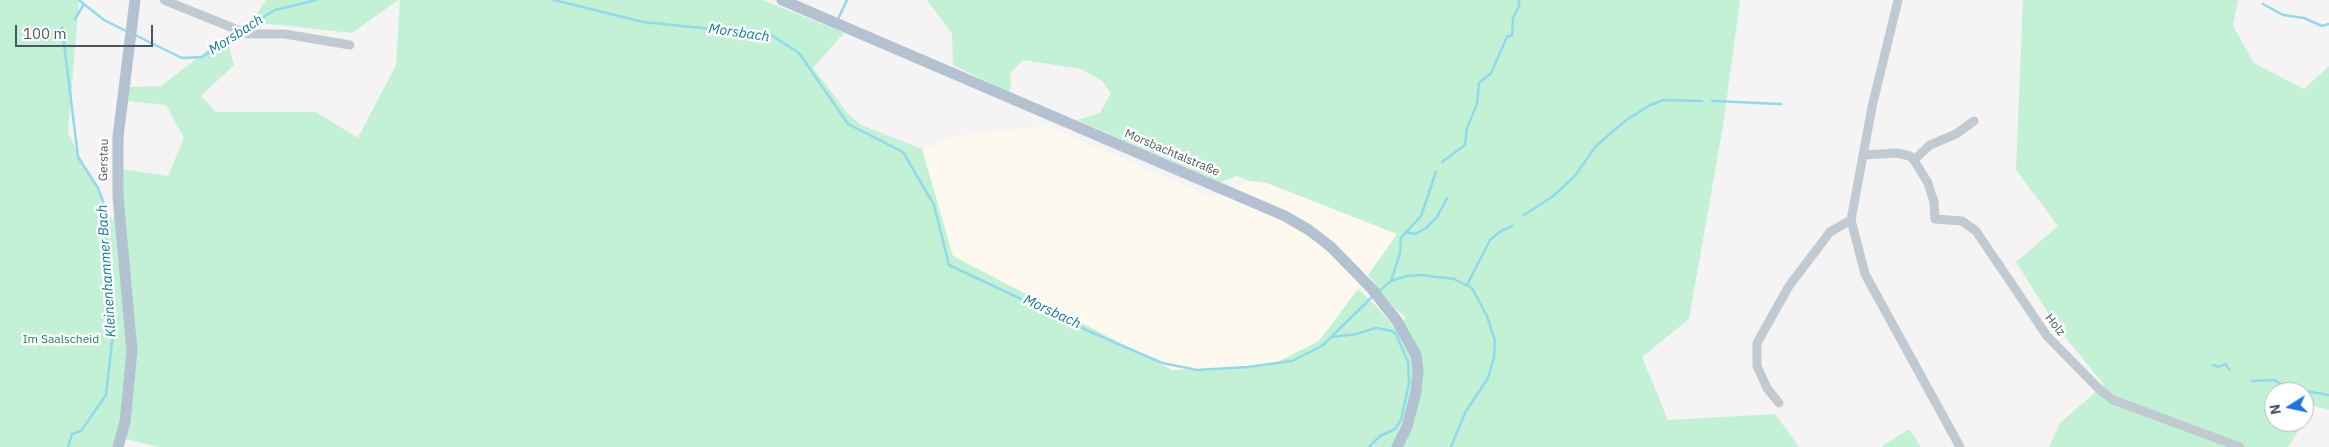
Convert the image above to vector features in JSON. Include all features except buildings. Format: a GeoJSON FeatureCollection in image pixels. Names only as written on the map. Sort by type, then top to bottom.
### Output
{"type":"FeatureCollection","features":[{"type":"Feature","properties":{"kind":"main road","name":"Gerstau"},"geometry":{"type":"LineString","coordinates":[[118,447],[130,381],[131,321],[117,176],[118,137],[135,0]]}},
{"type":"Feature","properties":{"kind":"main road","name":"Morsbachtalstraße"},"geometry":{"type":"LineString","coordinates":[[782,0],[1285,216],[1331,247],[1381,300],[1408,338],[1416,355],[1418,370],[1413,409],[1408,426],[1397,447]]}},
{"type":"Feature","properties":{"kind":"street"},"geometry":{"type":"LineString","coordinates":[[164,0],[248,34],[285,34],[350,45]]}},
{"type":"Feature","properties":{"kind":"street"},"geometry":{"type":"LineString","coordinates":[[1898,0],[1872,108],[1851,220],[1865,274],[1960,447]]}},
{"type":"Feature","properties":{"kind":"street"},"geometry":{"type":"LineString","coordinates":[[1864,155],[1897,153],[1910,156],[1914,160],[1930,145],[1956,134],[1974,122]]}},
{"type":"Feature","properties":{"kind":"street","name":"Holz"},"geometry":{"type":"LineString","coordinates":[[1914,160],[1928,184],[1934,202],[1935,219],[1962,220],[1976,231],[2047,336],[2100,390],[2113,400],[2240,447]]}},
{"type":"Feature","properties":{"kind":"street"},"geometry":{"type":"LineString","coordinates":[[1779,403],[1757,366],[1755,360],[1757,343],[1780,299],[1800,271],[1830,232],[1851,220]]}},
{"type":"Feature","properties":{"kind":"street"},"geometry":{"type":"LineString","coordinates":[[1953,437],[1954,447]]}},
{"type":"Feature","properties":{"kind":"shaded area"},"geometry":{"type":"Polygon","coordinates":[[[1047,126],[1214,198],[1251,181],[1267,183],[1397,234],[1390,247],[1319,341],[1269,366],[1172,370],[953,256],[922,149],[956,136],[1047,126]]]}},
{"type":"Feature","properties":{"kind":"green space","name":"Im Saalscheid"},"geometry":{"type":"Polygon","coordinates":[[[0,0],[79,0],[68,133],[113,221],[121,169],[168,176],[184,138],[166,105],[126,101],[127,87],[161,86],[226,36],[234,65],[201,96],[216,112],[316,112],[358,138],[396,65],[400,0],[763,0],[844,33],[813,68],[849,115],[861,125],[922,149],[953,256],[1172,370],[1269,366],[1319,341],[1358,289],[1377,307],[1396,330],[1406,318],[1393,306],[1368,275],[1397,234],[1267,183],[1251,181],[1237,176],[1221,182],[1077,120],[1100,113],[1111,93],[1102,81],[1081,69],[1023,60],[1010,73],[1011,85],[1009,92],[953,65],[952,34],[927,0],[1740,0],[1723,126],[1689,319],[1642,357],[1668,420],[1775,414],[1799,447],[158,447],[119,437],[113,447],[0,447],[0,0]]]}},
{"type":"Feature","properties":{"kind":"green space"},"geometry":{"type":"Polygon","coordinates":[[[266,0],[398,0],[352,33],[251,22],[266,0]]]}},
{"type":"Feature","properties":{"kind":"green space"},"geometry":{"type":"Polygon","coordinates":[[[2023,0],[2238,0],[2233,26],[2254,63],[2304,89],[2329,66],[2329,410],[2314,406],[2314,382],[2264,382],[2264,432],[2298,432],[2288,447],[2049,447],[2060,423],[2104,385],[2057,327],[2016,262],[2058,226],[2016,170],[2023,0]]]}},
{"type":"Feature","properties":{"kind":"green space"},"geometry":{"type":"Polygon","coordinates":[[[1909,429],[1921,447],[1881,447],[1909,429]]]}},
{"type":"Feature","properties":{"kind":"waterway","name":"Morsbach"},"geometry":{"type":"LineString","coordinates":[[79,0],[104,20],[128,32]]}},
{"type":"Feature","properties":{"kind":"waterway","name":"Morsbach"},"geometry":{"type":"LineString","coordinates":[[243,29],[275,10],[316,0]]}},
{"type":"Feature","properties":{"kind":"waterway","name":"Morsbach"},"geometry":{"type":"LineString","coordinates":[[554,0],[643,22],[771,35],[799,53],[848,124],[903,152],[934,205],[949,265],[1093,333],[1162,363],[1197,370],[1248,367],[1292,361],[1322,346],[1373,296]]}},
{"type":"Feature","properties":{"kind":"waterway"},"geometry":{"type":"LineString","coordinates":[[838,19],[847,0]]}},
{"type":"Feature","properties":{"kind":"waterway"},"geometry":{"type":"LineString","coordinates":[[1442,162],[1465,145],[1467,128],[1477,104],[1479,83],[1491,73],[1507,37],[1512,35],[1513,18],[1519,6],[1519,0]]}},
{"type":"Feature","properties":{"kind":"waterway","name":"Kleinenhammer Bach"},"geometry":{"type":"LineString","coordinates":[[75,19],[84,4]]}},
{"type":"Feature","properties":{"kind":"waterway"},"geometry":{"type":"LineString","coordinates":[[2263,4],[2283,15],[2304,18],[2322,26],[2329,24]]}},
{"type":"Feature","properties":{"kind":"waterway","name":"Kleinenhammer Bach"},"geometry":{"type":"LineString","coordinates":[[62,27],[78,157],[98,188],[103,201],[113,333],[106,395],[81,431],[72,434],[68,447]]}},
{"type":"Feature","properties":{"kind":"waterway","name":"Morsbach"},"geometry":{"type":"LineString","coordinates":[[135,35],[182,58],[202,57],[239,33]]}},
{"type":"Feature","properties":{"kind":"waterway"},"geometry":{"type":"LineString","coordinates":[[1524,215],[1552,197],[1574,177],[1596,146],[1625,121],[1650,105],[1664,100],[1702,101]]}},
{"type":"Feature","properties":{"kind":"waterway"},"geometry":{"type":"LineString","coordinates":[[1712,101],[1781,104]]}},
{"type":"Feature","properties":{"kind":"waterway"},"geometry":{"type":"LineString","coordinates":[[1391,281],[1400,253],[1401,238],[1421,216],[1436,172]]}},
{"type":"Feature","properties":{"kind":"waterway"},"geometry":{"type":"LineString","coordinates":[[1406,232],[1415,234],[1426,228],[1437,217],[1447,198]]}},
{"type":"Feature","properties":{"kind":"waterway"},"geometry":{"type":"LineString","coordinates":[[1467,285],[1490,240],[1501,231],[1512,226]]}},
{"type":"Feature","properties":{"kind":"waterway","name":"Morsbach"},"geometry":{"type":"LineString","coordinates":[[1379,291],[1391,281],[1406,276],[1421,275],[1454,279],[1472,288],[1487,316],[1495,341],[1494,358],[1488,378],[1465,413],[1451,447]]}},
{"type":"Feature","properties":{"kind":"waterway"},"geometry":{"type":"LineString","coordinates":[[1333,337],[1356,334],[1376,328],[1392,331],[1396,334],[1408,362],[1409,383],[1401,420],[1395,429],[1380,436],[1369,447]]}},
{"type":"Feature","properties":{"kind":"waterway"},"geometry":{"type":"LineString","coordinates":[[2213,365],[2219,367],[2225,364],[2230,370]]}},
{"type":"Feature","properties":{"kind":"waterway"},"geometry":{"type":"LineString","coordinates":[[2252,381],[2275,380],[2284,387],[2299,390],[2301,388],[2305,391],[2329,395]]}}]}
